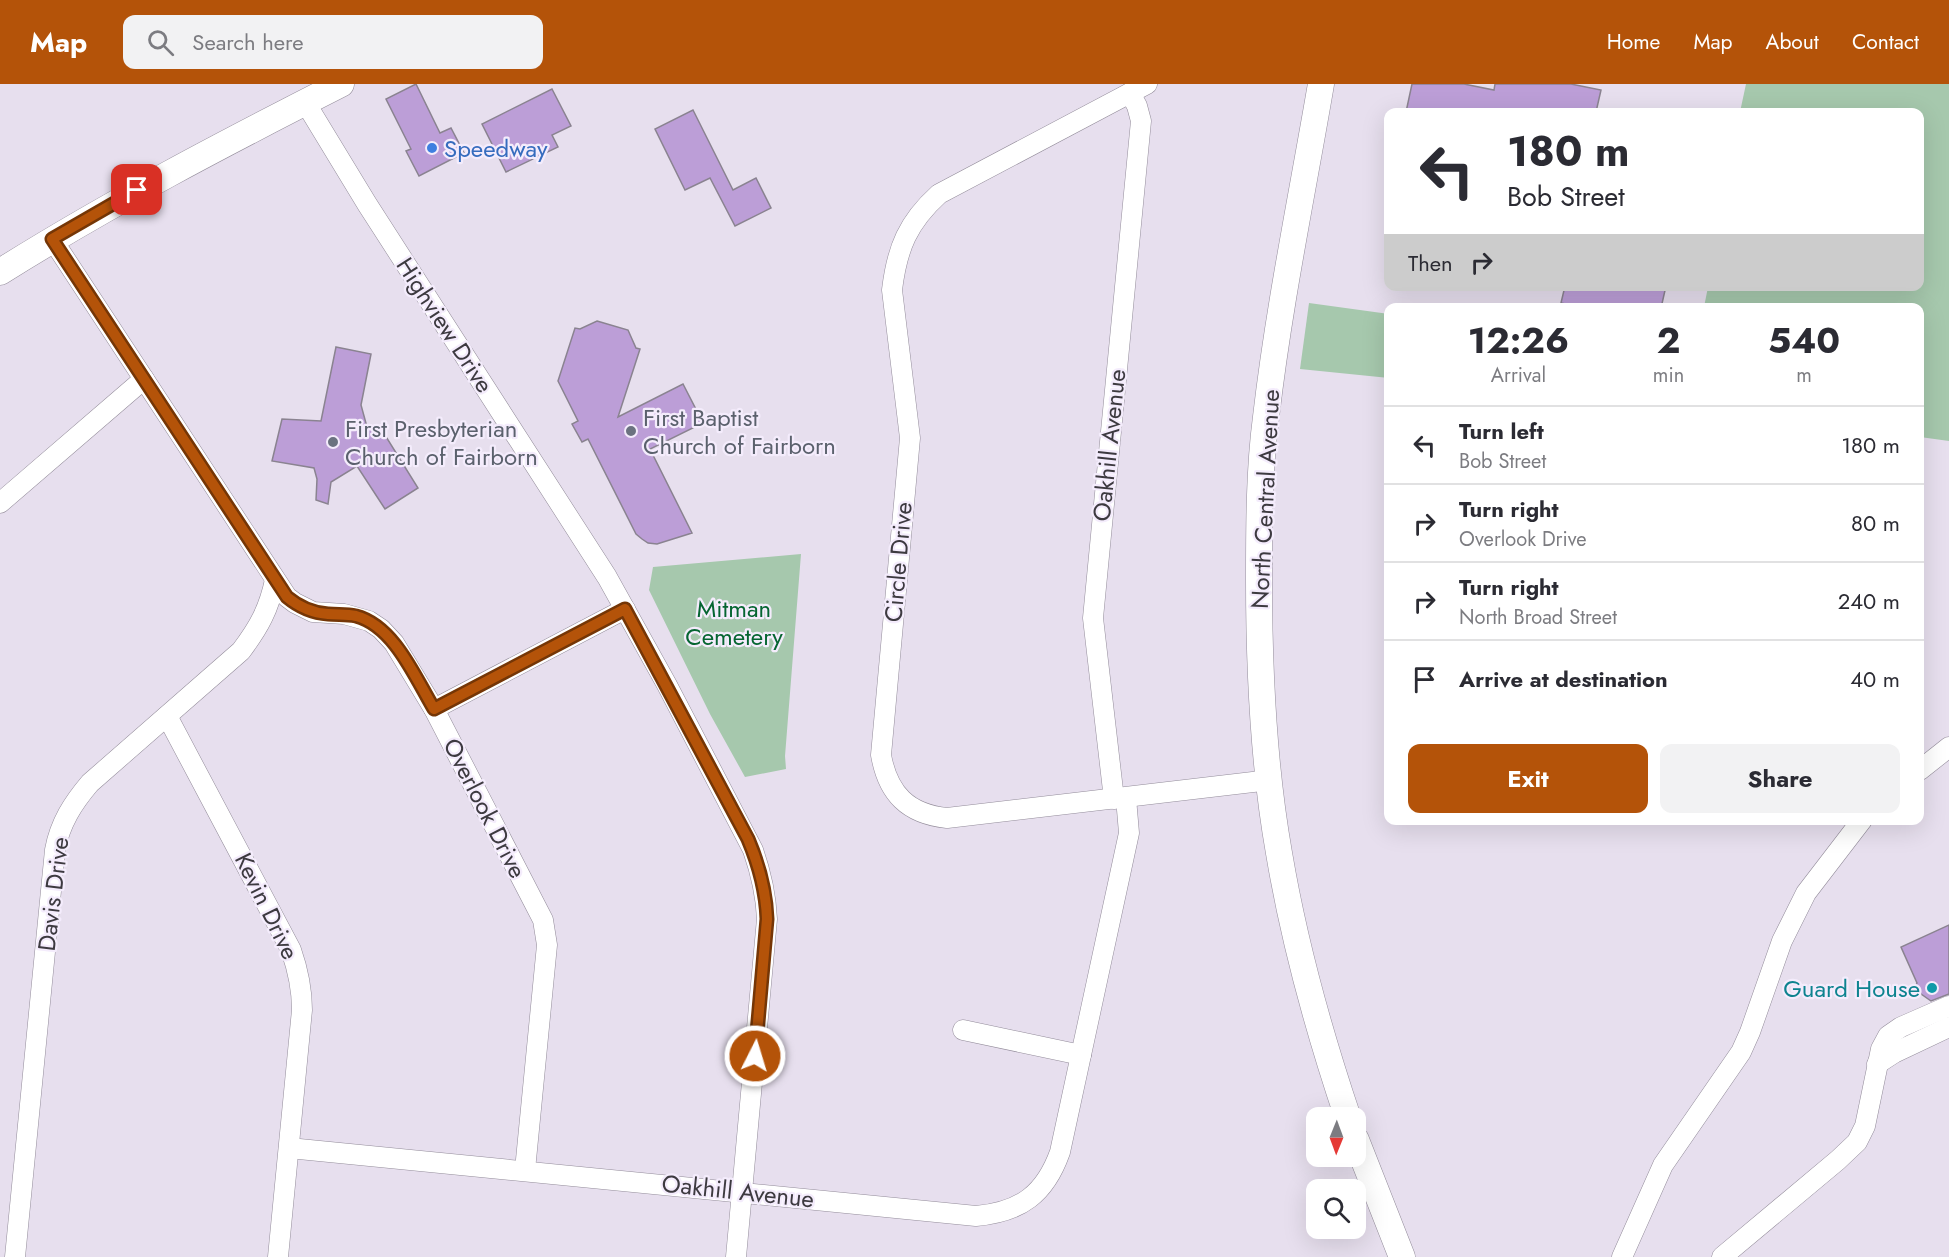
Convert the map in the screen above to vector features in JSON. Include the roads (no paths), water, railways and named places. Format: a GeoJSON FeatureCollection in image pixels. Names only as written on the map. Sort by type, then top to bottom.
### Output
{"type":"FeatureCollection","features":[{"type":"Feature","properties":{"kind":"main road"},"geometry":{"type":"LineString","coordinates":[[0,272],[52,239],[182,166],[341,84]]}},
{"type":"Feature","properties":{"kind":"main road","name":"North Central Avenue"},"geometry":{"type":"LineString","coordinates":[[1321,84],[1265,418],[1259,547],[1259,626],[1263,712],[1278,851],[1312,1000],[1345,1107]]}},
{"type":"Feature","properties":{"kind":"main road"},"geometry":{"type":"LineString","coordinates":[[1366,1165],[1402,1257]]}},
{"type":"Feature","properties":{"kind":"street","name":"Circle Drive"},"geometry":{"type":"LineString","coordinates":[[1138,88],[939,194],[911,224],[901,246],[892,290],[910,438],[880,748],[884,771],[891,786],[901,799],[914,809],[931,816],[947,818],[1270,780]]}},
{"type":"Feature","properties":{"kind":"street","name":"Oakhill Avenue"},"geometry":{"type":"LineString","coordinates":[[289,1148],[976,1216],[994,1215],[1024,1203],[1047,1180],[1060,1152],[1129,833],[1120,798],[1093,637],[1093,618],[1141,121],[1137,106],[1138,88]]}},
{"type":"Feature","properties":{"kind":"street","name":"Highview Drive"},"geometry":{"type":"LineString","coordinates":[[305,102],[367,204],[589,548],[625,609],[748,839],[761,872],[767,903],[767,919],[736,1257]]}},
{"type":"Feature","properties":{"kind":"street","name":"Overlook Drive"},"geometry":{"type":"LineString","coordinates":[[52,239],[287,597],[304,609],[321,614],[357,616],[369,621],[381,629],[394,643],[434,709],[543,920],[547,945],[525,1170]]}},
{"type":"Feature","properties":{"kind":"street"},"geometry":{"type":"LineString","coordinates":[[0,503],[144,379]]}},
{"type":"Feature","properties":{"kind":"street","name":"Davis Drive"},"geometry":{"type":"LineString","coordinates":[[15,1257],[57,840],[62,826],[74,801],[90,783],[241,651],[266,613],[275,580]]}},
{"type":"Feature","properties":{"kind":"street"},"geometry":{"type":"LineString","coordinates":[[434,709],[625,609]]}},
{"type":"Feature","properties":{"kind":"street","name":"Kevin Drive"},"geometry":{"type":"LineString","coordinates":[[167,716],[255,880],[291,950],[298,969],[302,990],[302,1010],[278,1257]]}},
{"type":"Feature","properties":{"kind":"street"},"geometry":{"type":"LineString","coordinates":[[1924,767],[1949,747]]}},
{"type":"Feature","properties":{"kind":"street"},"geometry":{"type":"LineString","coordinates":[[1622,1257],[1663,1165],[1741,1052],[1782,941],[1806,893],[1858,825]]}},
{"type":"Feature","properties":{"kind":"street"},"geometry":{"type":"LineString","coordinates":[[1722,1257],[1838,1161],[1857,1142],[1865,1126],[1881,1048],[1888,1036],[1901,1027],[1949,1006]]}},
{"type":"Feature","properties":{"kind":"street"},"geometry":{"type":"LineString","coordinates":[[1877,1064],[1894,1053],[1949,1027]]}},
{"type":"Feature","properties":{"kind":"street"},"geometry":{"type":"LineString","coordinates":[[963,1030],[1080,1055]]}},
{"type":"Feature","properties":{"kind":"place","name":"Speedway"},"geometry":{"type":"Point","coordinates":[432,148]}},
{"type":"Feature","properties":{"kind":"place","name":"First Baptist Church of Fairborn"},"geometry":{"type":"Point","coordinates":[631,431]}},
{"type":"Feature","properties":{"kind":"place","name":"First Presbyterian Church of Fairborn"},"geometry":{"type":"Point","coordinates":[333,442]}},
{"type":"Feature","properties":{"kind":"place","name":"Guard House"},"geometry":{"type":"Point","coordinates":[1932,988]}},
{"type":"Feature","properties":{"kind":"park label","name":"Mitman Cemetery"},"geometry":{"type":"Point","coordinates":[734,622]}}]}
